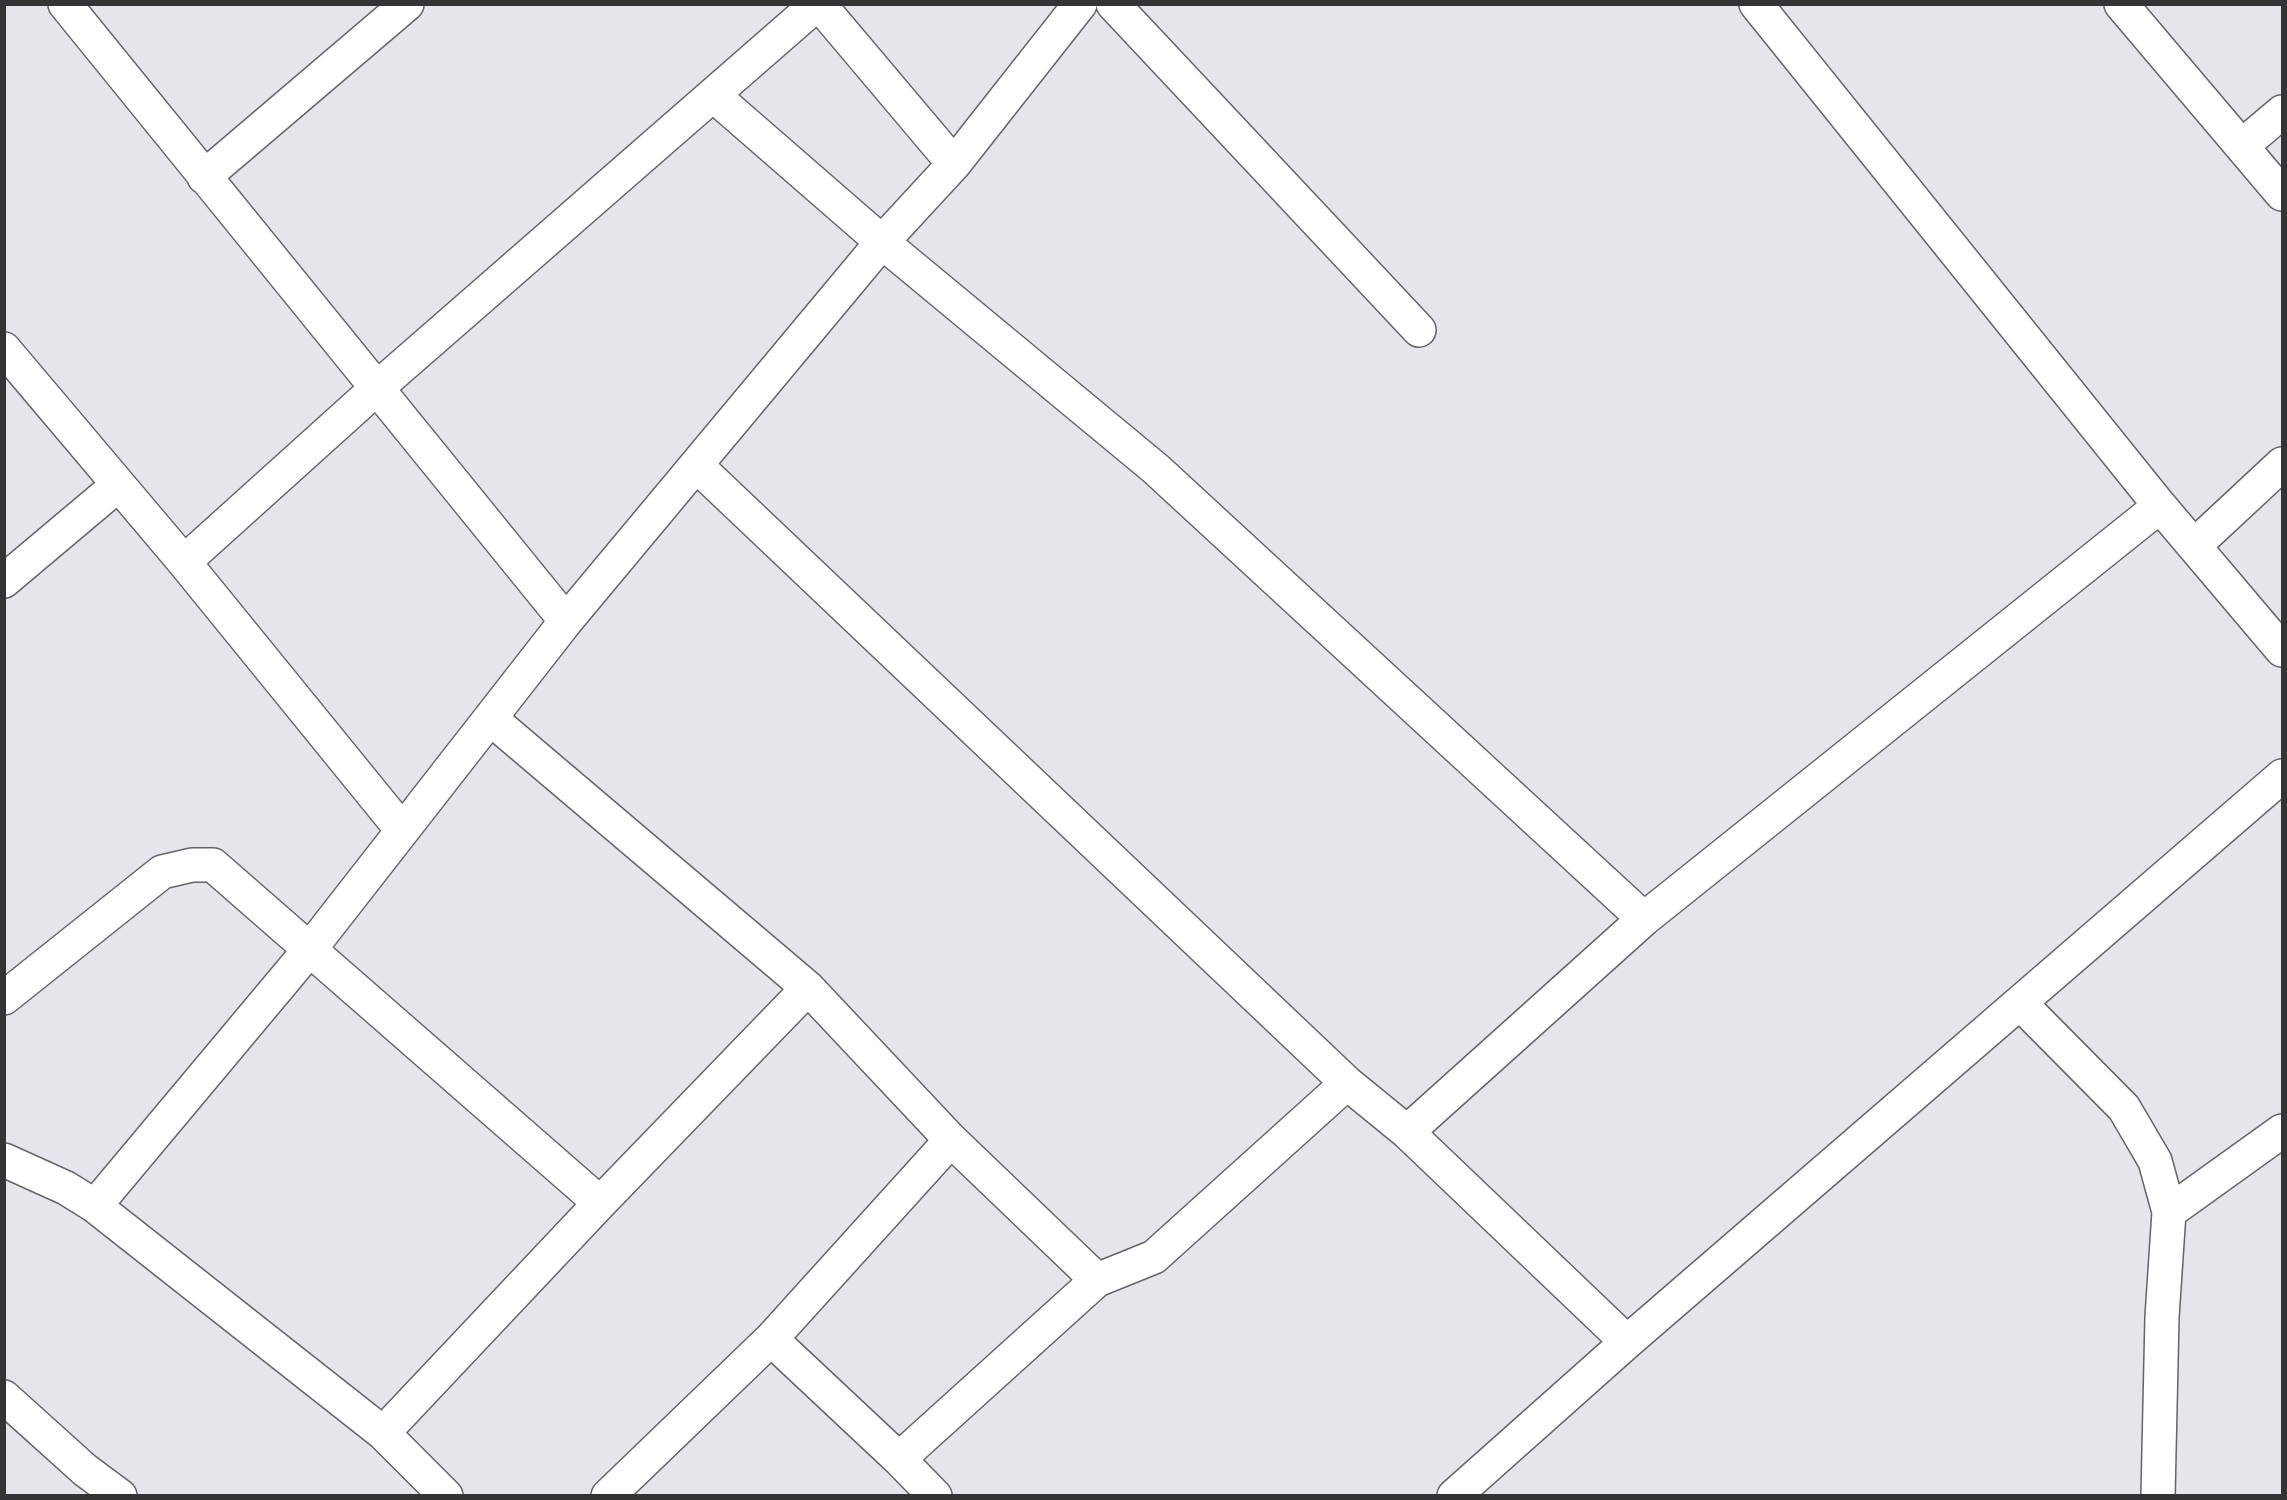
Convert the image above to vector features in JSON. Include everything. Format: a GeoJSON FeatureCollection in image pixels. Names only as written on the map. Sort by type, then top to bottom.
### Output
{"type":"FeatureCollection","features":[{"type":"Feature","properties":{"kind":"street"},"geometry":{"type":"LineString","coordinates":[[65,4],[566,621]]}},
{"type":"Feature","properties":{"kind":"street"},"geometry":{"type":"LineString","coordinates":[[204,177],[407,4]]}},
{"type":"Feature","properties":{"kind":"street"},"geometry":{"type":"LineString","coordinates":[[184,562],[377,388],[818,4],[954,165]]}},
{"type":"Feature","properties":{"kind":"street"},"geometry":{"type":"LineString","coordinates":[[95,1206],[310,949],[566,621],[882,242],[954,165],[1080,4]]}},
{"type":"Feature","properties":{"kind":"street"},"geometry":{"type":"LineString","coordinates":[[1113,4],[1419,330]]}},
{"type":"Feature","properties":{"kind":"street"},"geometry":{"type":"LineString","coordinates":[[1756,4],[2160,506],[2283,650]]}},
{"type":"Feature","properties":{"kind":"street"},"geometry":{"type":"LineString","coordinates":[[2121,4],[2283,194]]}},
{"type":"Feature","properties":{"kind":"street"},"geometry":{"type":"LineString","coordinates":[[713,95],[882,242],[1156,469],[1644,919]]}},
{"type":"Feature","properties":{"kind":"street"},"geometry":{"type":"LineString","coordinates":[[2243,145],[2283,112]]}},
{"type":"Feature","properties":{"kind":"street"},"geometry":{"type":"LineString","coordinates":[[4,349],[184,562],[402,830]]}},
{"type":"Feature","properties":{"kind":"street"},"geometry":{"type":"LineString","coordinates":[[2194,546],[2283,464]]}},
{"type":"Feature","properties":{"kind":"street"},"geometry":{"type":"LineString","coordinates":[[697,466],[1347,1083],[1407,1132],[1627,1342]]}},
{"type":"Feature","properties":{"kind":"street"},"geometry":{"type":"LineString","coordinates":[[4,581],[118,485]]}},
{"type":"Feature","properties":{"kind":"street"},"geometry":{"type":"LineString","coordinates":[[1407,1132],[1644,919],[2160,506]]}},
{"type":"Feature","properties":{"kind":"street"},"geometry":{"type":"LineString","coordinates":[[491,719],[808,988],[951,1140],[1097,1280]]}},
{"type":"Feature","properties":{"kind":"street"},"geometry":{"type":"LineString","coordinates":[[1454,1496],[1627,1342],[2283,776]]}},
{"type":"Feature","properties":{"kind":"street"},"geometry":{"type":"LineString","coordinates":[[4,998],[162,872],[192,865],[213,865],[600,1203]]}},
{"type":"Feature","properties":{"kind":"street"},"geometry":{"type":"LineString","coordinates":[[383,1433],[600,1203],[808,988]]}},
{"type":"Feature","properties":{"kind":"street"},"geometry":{"type":"LineString","coordinates":[[2020,1004],[2124,1108],[2155,1161],[2169,1212],[2162,1317],[2158,1496]]}},
{"type":"Feature","properties":{"kind":"street"},"geometry":{"type":"LineString","coordinates":[[899,1459],[1097,1280],[1154,1257],[1347,1083]]}},
{"type":"Feature","properties":{"kind":"street"},"geometry":{"type":"LineString","coordinates":[[2169,1212],[2283,1131]]}},
{"type":"Feature","properties":{"kind":"street"},"geometry":{"type":"LineString","coordinates":[[608,1496],[771,1339],[951,1140]]}},
{"type":"Feature","properties":{"kind":"street"},"geometry":{"type":"LineString","coordinates":[[4,1160],[66,1188],[95,1206],[383,1433],[446,1496]]}},
{"type":"Feature","properties":{"kind":"street"},"geometry":{"type":"LineString","coordinates":[[771,1339],[899,1459],[935,1496]]}},
{"type":"Feature","properties":{"kind":"street"},"geometry":{"type":"LineString","coordinates":[[4,1397],[85,1470],[120,1496]]}}]}
